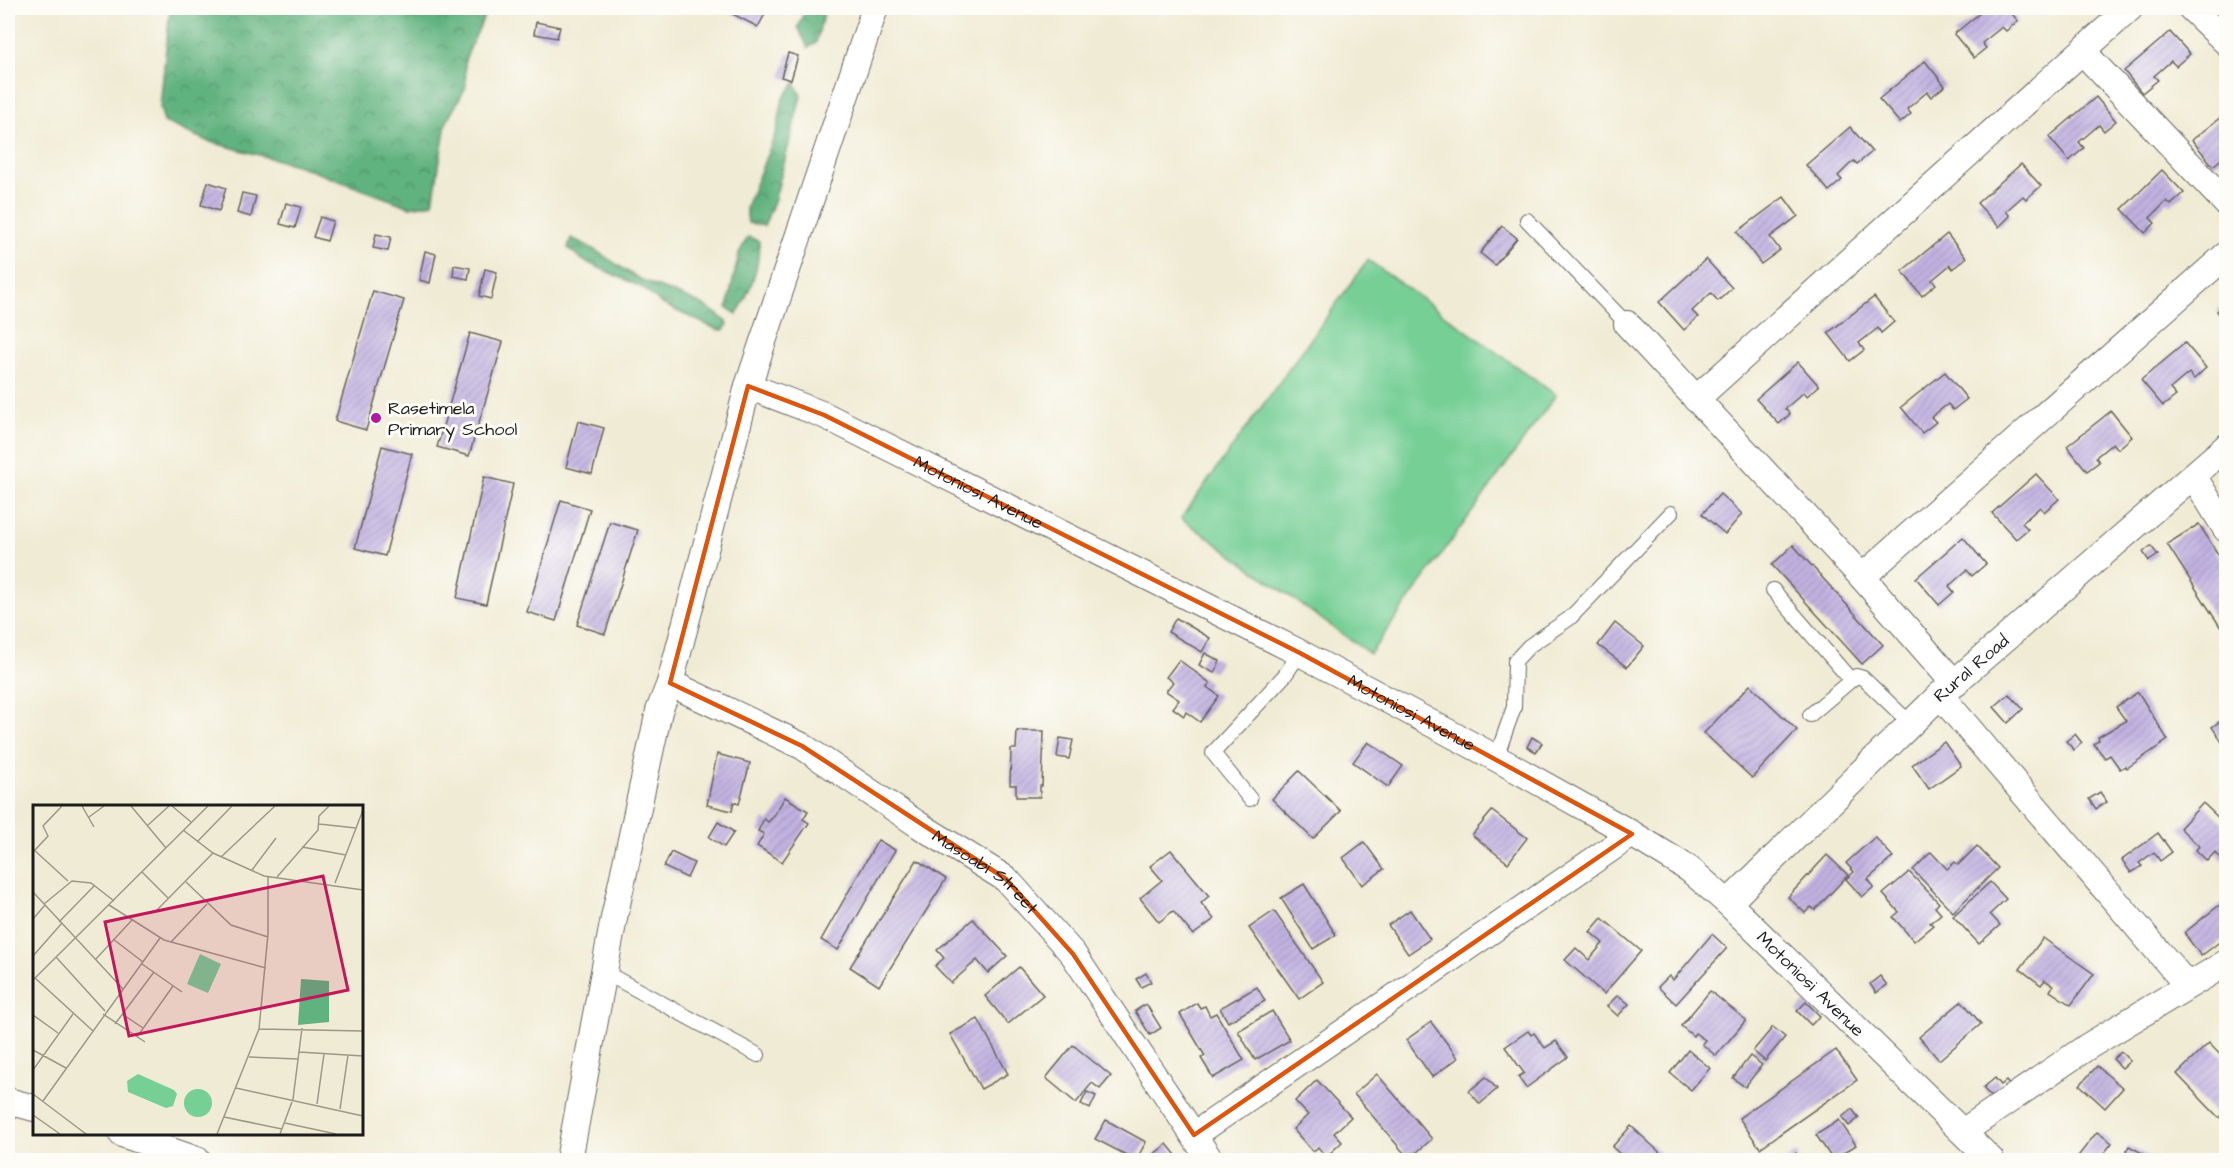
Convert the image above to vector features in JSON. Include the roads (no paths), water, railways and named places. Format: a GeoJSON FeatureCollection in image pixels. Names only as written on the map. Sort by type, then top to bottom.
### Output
{"type":"FeatureCollection","features":[{"type":"Feature","properties":{"kind":"street"},"geometry":{"type":"LineString","coordinates":[[569,1161],[604,972],[659,711],[670,683],[748,386],[875,8]]}},
{"type":"Feature","properties":{"kind":"street"},"geometry":{"type":"LineString","coordinates":[[1696,399],[2130,8]]}},
{"type":"Feature","properties":{"kind":"street"},"geometry":{"type":"LineString","coordinates":[[2191,8],[2226,42]]}},
{"type":"Feature","properties":{"kind":"street"},"geometry":{"type":"LineString","coordinates":[[2083,52],[2226,203]]}},
{"type":"Feature","properties":{"kind":"street"},"geometry":{"type":"LineString","coordinates":[[1862,577],[2226,255]]}},
{"type":"Feature","properties":{"kind":"street"},"geometry":{"type":"LineString","coordinates":[[1627,324],[1862,577],[1948,689],[2187,985]]}},
{"type":"Feature","properties":{"kind":"street","name":"Motoniosi Avenue"},"geometry":{"type":"LineString","coordinates":[[748,386],[824,416],[1300,653],[1496,758],[1632,834],[1689,869],[1728,903],[1964,1131],[1991,1161]]}},
{"type":"Feature","properties":{"kind":"street","name":"Rural Road"},"geometry":{"type":"LineString","coordinates":[[1728,903],[1948,689],[2226,447]]}},
{"type":"Feature","properties":{"kind":"street"},"geometry":{"type":"LineString","coordinates":[[2194,477],[2226,529]]}},
{"type":"Feature","properties":{"kind":"street","name":"Masoabi Street"},"geometry":{"type":"LineString","coordinates":[[670,683],[802,746],[919,825],[1006,879],[1073,954],[1210,1161]]}},
{"type":"Feature","properties":{"kind":"street"},"geometry":{"type":"LineString","coordinates":[[1194,1135],[1632,834]]}},
{"type":"Feature","properties":{"kind":"street"},"geometry":{"type":"LineString","coordinates":[[1964,1131],[2087,1047],[2226,963]]}},
{"type":"Feature","properties":{"kind":"street"},"geometry":{"type":"LineString","coordinates":[[8,1101],[33,1108]]}},
{"type":"Feature","properties":{"kind":"street"},"geometry":{"type":"LineString","coordinates":[[125,1135],[197,1161]]}},
{"type":"Feature","properties":{"kind":"lane"},"geometry":{"type":"LineString","coordinates":[[1527,220],[1627,324]]}},
{"type":"Feature","properties":{"kind":"lane"},"geometry":{"type":"LineString","coordinates":[[1496,758],[1514,707],[1515,661],[1529,646],[1570,618],[1671,513]]}},
{"type":"Feature","properties":{"kind":"lane"},"geometry":{"type":"LineString","coordinates":[[1773,590],[1850,679]]}},
{"type":"Feature","properties":{"kind":"lane"},"geometry":{"type":"LineString","coordinates":[[1250,799],[1213,753],[1285,675],[1300,653]]}},
{"type":"Feature","properties":{"kind":"lane"},"geometry":{"type":"LineString","coordinates":[[1810,716],[1856,676],[1863,678],[1911,724]]}},
{"type":"Feature","properties":{"kind":"lane"},"geometry":{"type":"LineString","coordinates":[[604,972],[758,1055]]}},
{"type":"Feature","properties":{"kind":"place","name":"Rasetimela Primary School"},"geometry":{"type":"Point","coordinates":[376,418]}}]}
